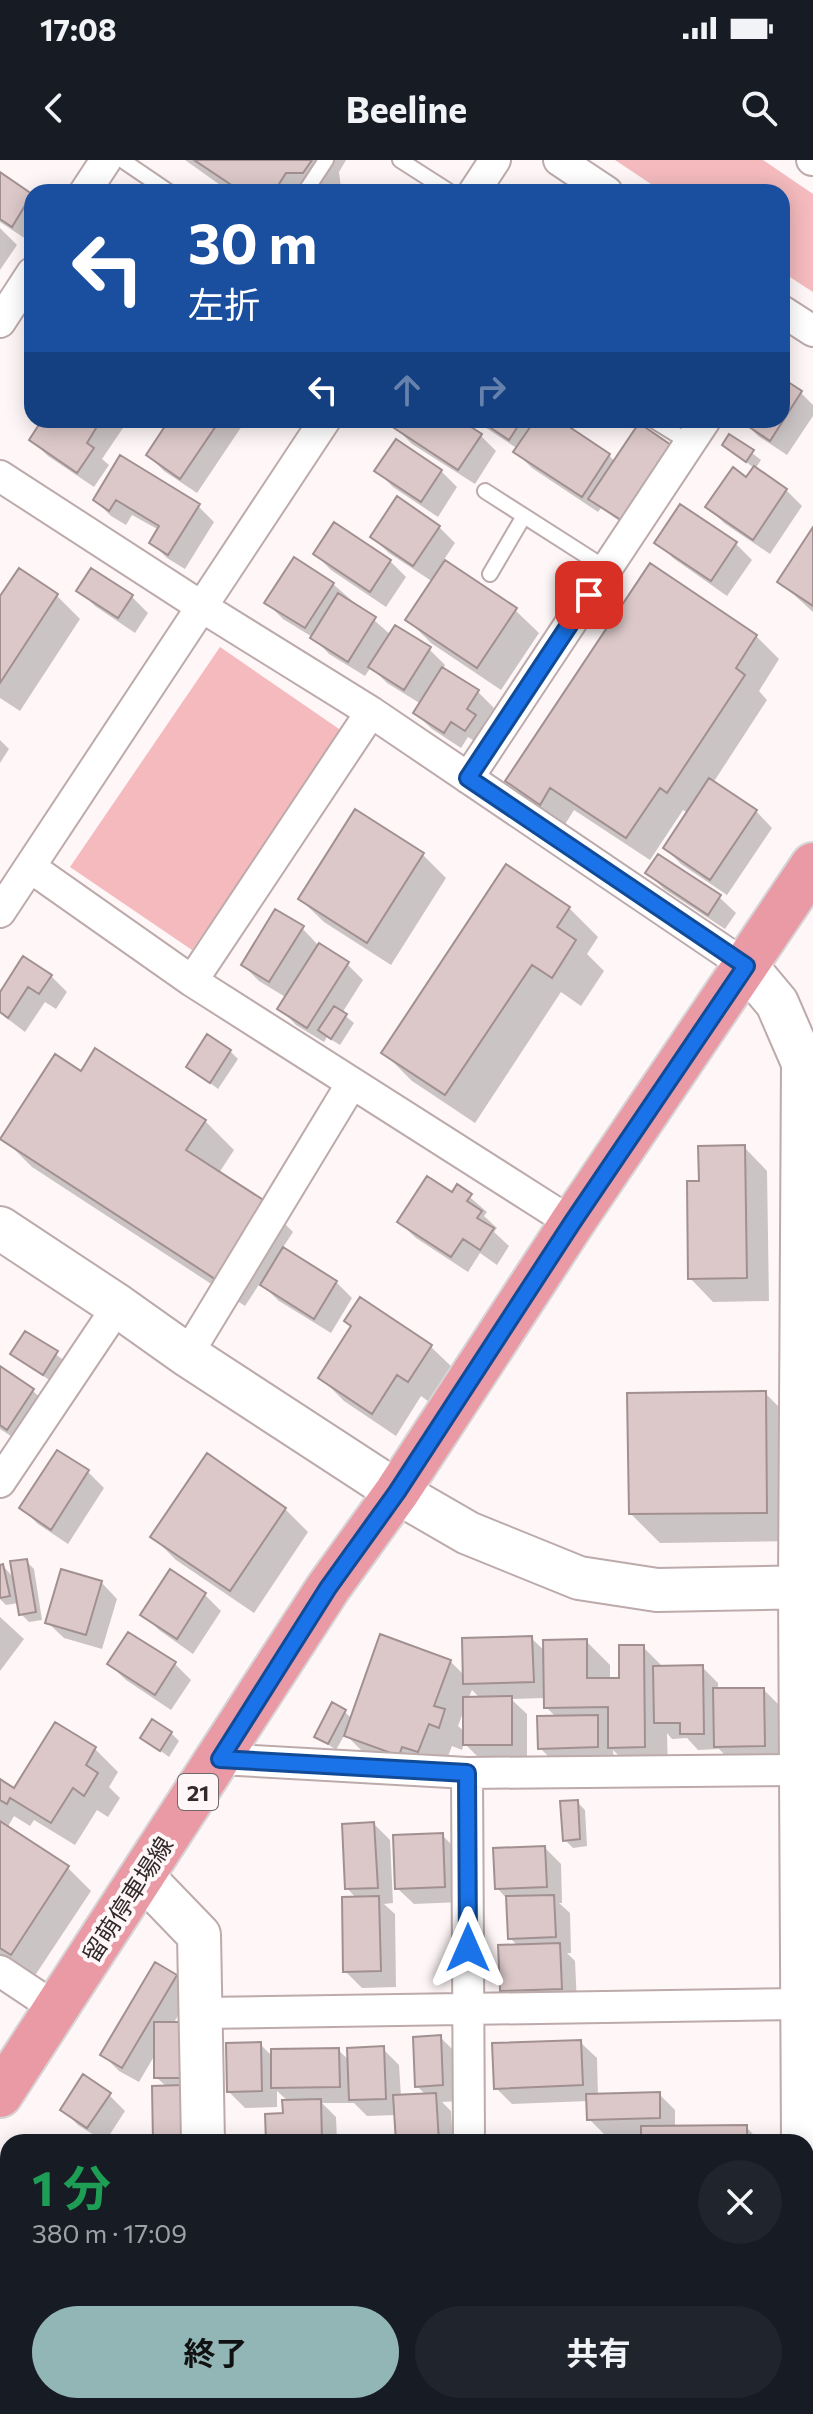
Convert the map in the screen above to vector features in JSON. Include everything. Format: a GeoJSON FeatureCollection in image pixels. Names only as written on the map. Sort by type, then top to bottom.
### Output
{"type":"FeatureCollection","features":[{"type":"Feature","properties":{"kind":"main road","name":"留萌停車場線"},"geometry":{"type":"LineString","coordinates":[[0,2095],[328,1588],[397,1492],[572,1223],[813,865]]}},
{"type":"Feature","properties":{"kind":"street"},"geometry":{"type":"LineString","coordinates":[[90,184],[106,160]]}},
{"type":"Feature","properties":{"kind":"street"},"geometry":{"type":"LineString","coordinates":[[479,184],[495,160]]}},
{"type":"Feature","properties":{"kind":"street"},"geometry":{"type":"LineString","coordinates":[[559,160],[595,184]]}},
{"type":"Feature","properties":{"kind":"street"},"geometry":{"type":"LineString","coordinates":[[0,322],[24,285]]}},
{"type":"Feature","properties":{"kind":"street"},"geometry":{"type":"LineString","coordinates":[[790,316],[813,331]]}},
{"type":"Feature","properties":{"kind":"street"},"geometry":{"type":"LineString","coordinates":[[0,912],[320,428]]}},
{"type":"Feature","properties":{"kind":"street"},"geometry":{"type":"LineString","coordinates":[[468,778],[698,432]]}},
{"type":"Feature","properties":{"kind":"street"},"geometry":{"type":"LineString","coordinates":[[0,476],[371,712],[746,966],[777,1003],[803,1063],[808,1105],[806,1587],[801,1770],[808,1833],[808,1946],[802,2004],[803,2134]]}},
{"type":"Feature","properties":{"kind":"street"},"geometry":{"type":"LineString","coordinates":[[192,981],[371,712]]}},
{"type":"Feature","properties":{"kind":"street"},"geometry":{"type":"LineString","coordinates":[[30,867],[192,981],[572,1223]]}},
{"type":"Feature","properties":{"kind":"street"},"geometry":{"type":"LineString","coordinates":[[187,1355],[352,1083]]}},
{"type":"Feature","properties":{"kind":"street"},"geometry":{"type":"LineString","coordinates":[[0,1228],[397,1492],[468,1533],[579,1578],[657,1590],[806,1587]]}},
{"type":"Feature","properties":{"kind":"street"},"geometry":{"type":"LineString","coordinates":[[0,1482],[118,1306]]}},
{"type":"Feature","properties":{"kind":"street"},"geometry":{"type":"LineString","coordinates":[[220,1759],[467,1773],[801,1770]]}},
{"type":"Feature","properties":{"kind":"street"},"geometry":{"type":"LineString","coordinates":[[467,1773],[469,2134]]}},
{"type":"Feature","properties":{"kind":"street"},"geometry":{"type":"LineString","coordinates":[[142,1876],[199,1935],[203,2134]]}},
{"type":"Feature","properties":{"kind":"street"},"geometry":{"type":"LineString","coordinates":[[0,1971],[57,2009]]}},
{"type":"Feature","properties":{"kind":"street"},"geometry":{"type":"LineString","coordinates":[[201,2013],[802,2004]]}},
{"type":"Feature","properties":{"kind":"street"},"geometry":{"type":"LineString","coordinates":[[448,2414],[532,2414]]}},
{"type":"Feature","properties":{"kind":"lane"},"geometry":{"type":"LineString","coordinates":[[122,160],[157,184]]}},
{"type":"Feature","properties":{"kind":"lane"},"geometry":{"type":"LineString","coordinates":[[310,184],[326,160]]}},
{"type":"Feature","properties":{"kind":"lane"},"geometry":{"type":"LineString","coordinates":[[400,160],[438,184]]}},
{"type":"Feature","properties":{"kind":"lane"},"geometry":{"type":"LineString","coordinates":[[485,491],[607,569]]}},
{"type":"Feature","properties":{"kind":"lane"},"geometry":{"type":"LineString","coordinates":[[490,574],[524,516]]}},
{"type":"Feature","properties":{"kind":"shaded area"},"geometry":{"type":"Polygon","coordinates":[[[615,160],[763,160],[813,194],[813,292],[790,277],[790,184],[651,184],[615,160]]]}},
{"type":"Feature","properties":{"kind":"shaded area"},"geometry":{"type":"Polygon","coordinates":[[[220,647],[342,731],[192,950],[70,867],[220,647]]]}},
{"type":"Feature","properties":{"kind":"building"},"geometry":{"type":"Polygon","coordinates":[[[194,160],[312,160],[303,173],[286,173],[279,184],[230,184],[194,160]]]}},
{"type":"Feature","properties":{"kind":"building"},"geometry":{"type":"Polygon","coordinates":[[[0,172],[24,188],[24,207],[12,227],[0,219],[0,172]]]}},
{"type":"Feature","properties":{"kind":"building"},"geometry":{"type":"Polygon","coordinates":[[[790,383],[802,391],[790,410],[790,383]]]}},
{"type":"Feature","properties":{"kind":"building"},"geometry":{"type":"Polygon","coordinates":[[[37,428],[96,428],[87,443],[94,448],[77,473],[29,440],[37,428]]]}},
{"type":"Feature","properties":{"kind":"building"},"geometry":{"type":"Polygon","coordinates":[[[164,428],[215,428],[180,479],[146,455],[164,428]]]}},
{"type":"Feature","properties":{"kind":"building"},"geometry":{"type":"Polygon","coordinates":[[[394,428],[473,428],[482,434],[458,470],[394,428]]]}},
{"type":"Feature","properties":{"kind":"building"},"geometry":{"type":"Polygon","coordinates":[[[491,428],[517,428],[509,440],[491,428]]]}},
{"type":"Feature","properties":{"kind":"building"},"geometry":{"type":"Polygon","coordinates":[[[530,428],[571,428],[610,454],[582,497],[513,452],[530,428]]]}},
{"type":"Feature","properties":{"kind":"building"},"geometry":{"type":"Polygon","coordinates":[[[636,428],[646,428],[671,445],[621,520],[588,499],[636,428]]]}},
{"type":"Feature","properties":{"kind":"building"},"geometry":{"type":"Polygon","coordinates":[[[751,428],[778,428],[770,441],[751,428]]]}},
{"type":"Feature","properties":{"kind":"building"},"geometry":{"type":"Polygon","coordinates":[[[729,434],[754,450],[746,462],[722,445],[729,434]]]}},
{"type":"Feature","properties":{"kind":"building"},"geometry":{"type":"Polygon","coordinates":[[[396,439],[442,470],[421,502],[374,471],[396,439]]]}},
{"type":"Feature","properties":{"kind":"building"},"geometry":{"type":"Polygon","coordinates":[[[120,455],[200,504],[168,555],[149,543],[159,526],[116,500],[109,511],[93,500],[120,455]]]}},
{"type":"Feature","properties":{"kind":"building"},"geometry":{"type":"Polygon","coordinates":[[[754,466],[787,489],[753,540],[705,507],[733,467],[746,477],[754,466]]]}},
{"type":"Feature","properties":{"kind":"building"},"geometry":{"type":"Polygon","coordinates":[[[397,496],[440,526],[413,566],[370,537],[397,496]]]}},
{"type":"Feature","properties":{"kind":"building"},"geometry":{"type":"Polygon","coordinates":[[[680,504],[737,542],[711,581],[654,543],[680,504]]]}},
{"type":"Feature","properties":{"kind":"building"},"geometry":{"type":"Polygon","coordinates":[[[334,522],[391,560],[370,592],[313,554],[334,522]]]}},
{"type":"Feature","properties":{"kind":"building"},"geometry":{"type":"Polygon","coordinates":[[[813,527],[813,606],[777,582],[813,527]]]}},
{"type":"Feature","properties":{"kind":"building"},"geometry":{"type":"Polygon","coordinates":[[[294,557],[334,583],[305,628],[264,603],[294,557]]]}},
{"type":"Feature","properties":{"kind":"building"},"geometry":{"type":"Polygon","coordinates":[[[445,560],[517,608],[477,668],[405,620],[445,560]]]}},
{"type":"Feature","properties":{"kind":"building"},"geometry":{"type":"Polygon","coordinates":[[[650,563],[757,635],[736,668],[745,675],[667,793],[660,788],[626,838],[550,788],[540,805],[505,781],[650,563]]]}},
{"type":"Feature","properties":{"kind":"building"},"geometry":{"type":"Polygon","coordinates":[[[19,568],[58,594],[0,683],[0,596],[19,568]]]}},
{"type":"Feature","properties":{"kind":"building"},"geometry":{"type":"Polygon","coordinates":[[[91,568],[133,595],[118,618],[76,591],[91,568]]]}},
{"type":"Feature","properties":{"kind":"building"},"geometry":{"type":"Polygon","coordinates":[[[338,593],[376,617],[348,662],[310,638],[338,593]]]}},
{"type":"Feature","properties":{"kind":"building"},"geometry":{"type":"Polygon","coordinates":[[[395,625],[431,647],[404,690],[368,667],[395,625]]]}},
{"type":"Feature","properties":{"kind":"building"},"geometry":{"type":"Polygon","coordinates":[[[442,667],[479,690],[467,709],[476,715],[465,731],[451,722],[444,733],[413,713],[442,667]]]}},
{"type":"Feature","properties":{"kind":"building"},"geometry":{"type":"Polygon","coordinates":[[[709,778],[757,810],[710,880],[663,848],[709,778]]]}},
{"type":"Feature","properties":{"kind":"building"},"geometry":{"type":"Polygon","coordinates":[[[355,809],[424,853],[367,943],[298,899],[355,809]]]}},
{"type":"Feature","properties":{"kind":"building"},"geometry":{"type":"Polygon","coordinates":[[[658,854],[721,895],[708,915],[645,873],[658,854]]]}},
{"type":"Feature","properties":{"kind":"building"},"geometry":{"type":"Polygon","coordinates":[[[506,864],[570,907],[557,927],[576,940],[552,978],[532,965],[445,1095],[381,1053],[506,864]]]}},
{"type":"Feature","properties":{"kind":"building"},"geometry":{"type":"Polygon","coordinates":[[[275,909],[304,926],[269,982],[241,965],[275,909]]]}},
{"type":"Feature","properties":{"kind":"building"},"geometry":{"type":"Polygon","coordinates":[[[319,943],[349,962],[307,1028],[277,1009],[319,943]]]}},
{"type":"Feature","properties":{"kind":"building"},"geometry":{"type":"Polygon","coordinates":[[[23,956],[52,975],[39,994],[28,987],[8,1018],[0,1012],[0,992],[23,956]]]}},
{"type":"Feature","properties":{"kind":"building"},"geometry":{"type":"Polygon","coordinates":[[[334,1006],[347,1014],[331,1039],[318,1030],[334,1006]]]}},
{"type":"Feature","properties":{"kind":"building"},"geometry":{"type":"Polygon","coordinates":[[[207,1034],[231,1050],[210,1083],[186,1067],[207,1034]]]}},
{"type":"Feature","properties":{"kind":"building"},"geometry":{"type":"Polygon","coordinates":[[[95,1048],[206,1120],[186,1150],[265,1201],[215,1279],[0,1139],[55,1054],[81,1071],[95,1048]]]}},
{"type":"Feature","properties":{"kind":"building"},"geometry":{"type":"Polygon","coordinates":[[[745,1145],[747,1278],[688,1279],[687,1181],[699,1181],[698,1146],[745,1145]]]}},
{"type":"Feature","properties":{"kind":"building"},"geometry":{"type":"Polygon","coordinates":[[[427,1176],[452,1192],[457,1184],[472,1194],[467,1201],[482,1211],[477,1218],[494,1228],[480,1250],[463,1239],[451,1257],[397,1222],[427,1176]]]}},
{"type":"Feature","properties":{"kind":"building"},"geometry":{"type":"Polygon","coordinates":[[[283,1247],[337,1281],[314,1319],[260,1285],[283,1247]]]}},
{"type":"Feature","properties":{"kind":"building"},"geometry":{"type":"Polygon","coordinates":[[[360,1297],[432,1345],[408,1382],[397,1375],[372,1414],[318,1378],[351,1326],[344,1321],[360,1297]]]}},
{"type":"Feature","properties":{"kind":"building"},"geometry":{"type":"Polygon","coordinates":[[[25,1331],[58,1351],[43,1375],[10,1354],[25,1331]]]}},
{"type":"Feature","properties":{"kind":"building"},"geometry":{"type":"Polygon","coordinates":[[[0,1366],[34,1389],[7,1430],[0,1425],[0,1366]]]}},
{"type":"Feature","properties":{"kind":"building"},"geometry":{"type":"Polygon","coordinates":[[[766,1391],[767,1513],[629,1514],[627,1393],[766,1391]]]}},
{"type":"Feature","properties":{"kind":"building"},"geometry":{"type":"Polygon","coordinates":[[[57,1450],[89,1470],[51,1530],[19,1508],[57,1450]]]}},
{"type":"Feature","properties":{"kind":"building"},"geometry":{"type":"Polygon","coordinates":[[[207,1453],[286,1508],[230,1591],[150,1537],[207,1453]]]}},
{"type":"Feature","properties":{"kind":"building"},"geometry":{"type":"Polygon","coordinates":[[[27,1559],[36,1612],[19,1615],[10,1561],[27,1559]]]}},
{"type":"Feature","properties":{"kind":"building"},"geometry":{"type":"Polygon","coordinates":[[[3,1564],[10,1596],[0,1598],[0,1565],[3,1564]]]}},
{"type":"Feature","properties":{"kind":"building"},"geometry":{"type":"Polygon","coordinates":[[[61,1569],[102,1581],[86,1635],[45,1623],[61,1569]]]}},
{"type":"Feature","properties":{"kind":"building"},"geometry":{"type":"Polygon","coordinates":[[[170,1569],[206,1593],[177,1639],[140,1615],[170,1569]]]}},
{"type":"Feature","properties":{"kind":"building"},"geometry":{"type":"Polygon","coordinates":[[[128,1632],[176,1662],[155,1695],[107,1664],[128,1632]]]}},
{"type":"Feature","properties":{"kind":"building"},"geometry":{"type":"Polygon","coordinates":[[[380,1634],[451,1660],[434,1706],[445,1709],[439,1728],[429,1724],[418,1752],[402,1747],[399,1756],[344,1736],[380,1634]]]}},
{"type":"Feature","properties":{"kind":"building"},"geometry":{"type":"Polygon","coordinates":[[[532,1636],[534,1682],[463,1684],[462,1638],[532,1636]]]}},
{"type":"Feature","properties":{"kind":"building"},"geometry":{"type":"Polygon","coordinates":[[[587,1639],[587,1678],[619,1678],[619,1645],[644,1645],[645,1747],[608,1748],[608,1707],[544,1708],[543,1640],[587,1639]]]}},
{"type":"Feature","properties":{"kind":"building"},"geometry":{"type":"Polygon","coordinates":[[[703,1665],[704,1734],[680,1734],[680,1723],[654,1723],[653,1666],[703,1665]]]}},
{"type":"Feature","properties":{"kind":"building"},"geometry":{"type":"Polygon","coordinates":[[[713,1688],[764,1688],[765,1746],[714,1747],[713,1688]]]}},
{"type":"Feature","properties":{"kind":"building"},"geometry":{"type":"Polygon","coordinates":[[[512,1696],[512,1745],[463,1745],[463,1697],[512,1696]]]}},
{"type":"Feature","properties":{"kind":"building"},"geometry":{"type":"Polygon","coordinates":[[[332,1702],[346,1710],[328,1744],[314,1737],[332,1702]]]}},
{"type":"Feature","properties":{"kind":"building"},"geometry":{"type":"Polygon","coordinates":[[[598,1715],[598,1747],[538,1749],[537,1716],[598,1715]]]}},
{"type":"Feature","properties":{"kind":"building"},"geometry":{"type":"Polygon","coordinates":[[[152,1719],[172,1732],[160,1751],[140,1738],[152,1719]]]}},
{"type":"Feature","properties":{"kind":"building"},"geometry":{"type":"Polygon","coordinates":[[[55,1722],[96,1747],[86,1765],[98,1773],[84,1796],[73,1788],[51,1823],[10,1798],[7,1804],[0,1800],[0,1779],[14,1788],[55,1722]]]}},
{"type":"Feature","properties":{"kind":"building"},"geometry":{"type":"Polygon","coordinates":[[[578,1800],[580,1839],[563,1841],[560,1801],[578,1800]]]}},
{"type":"Feature","properties":{"kind":"building"},"geometry":{"type":"Polygon","coordinates":[[[0,1821],[69,1866],[11,1955],[0,1948],[0,1821]]]}},
{"type":"Feature","properties":{"kind":"building"},"geometry":{"type":"Polygon","coordinates":[[[374,1822],[378,1888],[345,1889],[342,1824],[374,1822]]]}},
{"type":"Feature","properties":{"kind":"building"},"geometry":{"type":"Polygon","coordinates":[[[443,1833],[445,1887],[395,1889],[393,1835],[443,1833]]]}},
{"type":"Feature","properties":{"kind":"building"},"geometry":{"type":"Polygon","coordinates":[[[545,1846],[547,1887],[495,1889],[493,1848],[545,1846]]]}},
{"type":"Feature","properties":{"kind":"building"},"geometry":{"type":"Polygon","coordinates":[[[554,1895],[556,1937],[508,1939],[506,1896],[554,1895]]]}},
{"type":"Feature","properties":{"kind":"building"},"geometry":{"type":"Polygon","coordinates":[[[379,1896],[381,1971],[343,1972],[342,1897],[379,1896]]]}},
{"type":"Feature","properties":{"kind":"building"},"geometry":{"type":"Polygon","coordinates":[[[560,1943],[562,1989],[500,1991],[498,1945],[560,1943]]]}},
{"type":"Feature","properties":{"kind":"building"},"geometry":{"type":"Polygon","coordinates":[[[155,1962],[177,1975],[122,2068],[100,2055],[155,1962]]]}},
{"type":"Feature","properties":{"kind":"building"},"geometry":{"type":"Polygon","coordinates":[[[154,2022],[181,2022],[181,2078],[154,2078],[154,2022]]]}},
{"type":"Feature","properties":{"kind":"building"},"geometry":{"type":"Polygon","coordinates":[[[441,2035],[443,2085],[415,2087],[413,2037],[441,2035]]]}},
{"type":"Feature","properties":{"kind":"building"},"geometry":{"type":"Polygon","coordinates":[[[581,2040],[583,2085],[494,2089],[492,2043],[581,2040]]]}},
{"type":"Feature","properties":{"kind":"building"},"geometry":{"type":"Polygon","coordinates":[[[261,2042],[262,2091],[227,2092],[226,2043],[261,2042]]]}},
{"type":"Feature","properties":{"kind":"building"},"geometry":{"type":"Polygon","coordinates":[[[384,2046],[386,2099],[349,2100],[347,2048],[384,2046]]]}},
{"type":"Feature","properties":{"kind":"building"},"geometry":{"type":"Polygon","coordinates":[[[339,2048],[340,2087],[271,2088],[271,2049],[339,2048]]]}},
{"type":"Feature","properties":{"kind":"building"},"geometry":{"type":"Polygon","coordinates":[[[83,2074],[111,2093],[87,2128],[60,2110],[83,2074]]]}},
{"type":"Feature","properties":{"kind":"building"},"geometry":{"type":"Polygon","coordinates":[[[182,2085],[183,2134],[153,2134],[152,2086],[182,2085]]]}},
{"type":"Feature","properties":{"kind":"building"},"geometry":{"type":"Polygon","coordinates":[[[660,2092],[660,2118],[587,2120],[586,2094],[660,2092]]]}},
{"type":"Feature","properties":{"kind":"building"},"geometry":{"type":"Polygon","coordinates":[[[436,2093],[439,2134],[395,2134],[393,2095],[436,2093]]]}},
{"type":"Feature","properties":{"kind":"building"},"geometry":{"type":"Polygon","coordinates":[[[321,2099],[322,2134],[266,2134],[265,2114],[283,2113],[282,2100],[321,2099]]]}},
{"type":"Feature","properties":{"kind":"building"},"geometry":{"type":"Polygon","coordinates":[[[747,2125],[747,2134],[641,2134],[641,2126],[747,2125]]]}},
{"type":"Feature","properties":{"kind":"route"},"geometry":{"type":"LineString","coordinates":[[468,1948],[467,1773],[220,1759],[328,1588],[397,1492],[572,1223],[746,966],[468,778],[589,595]]}}]}
